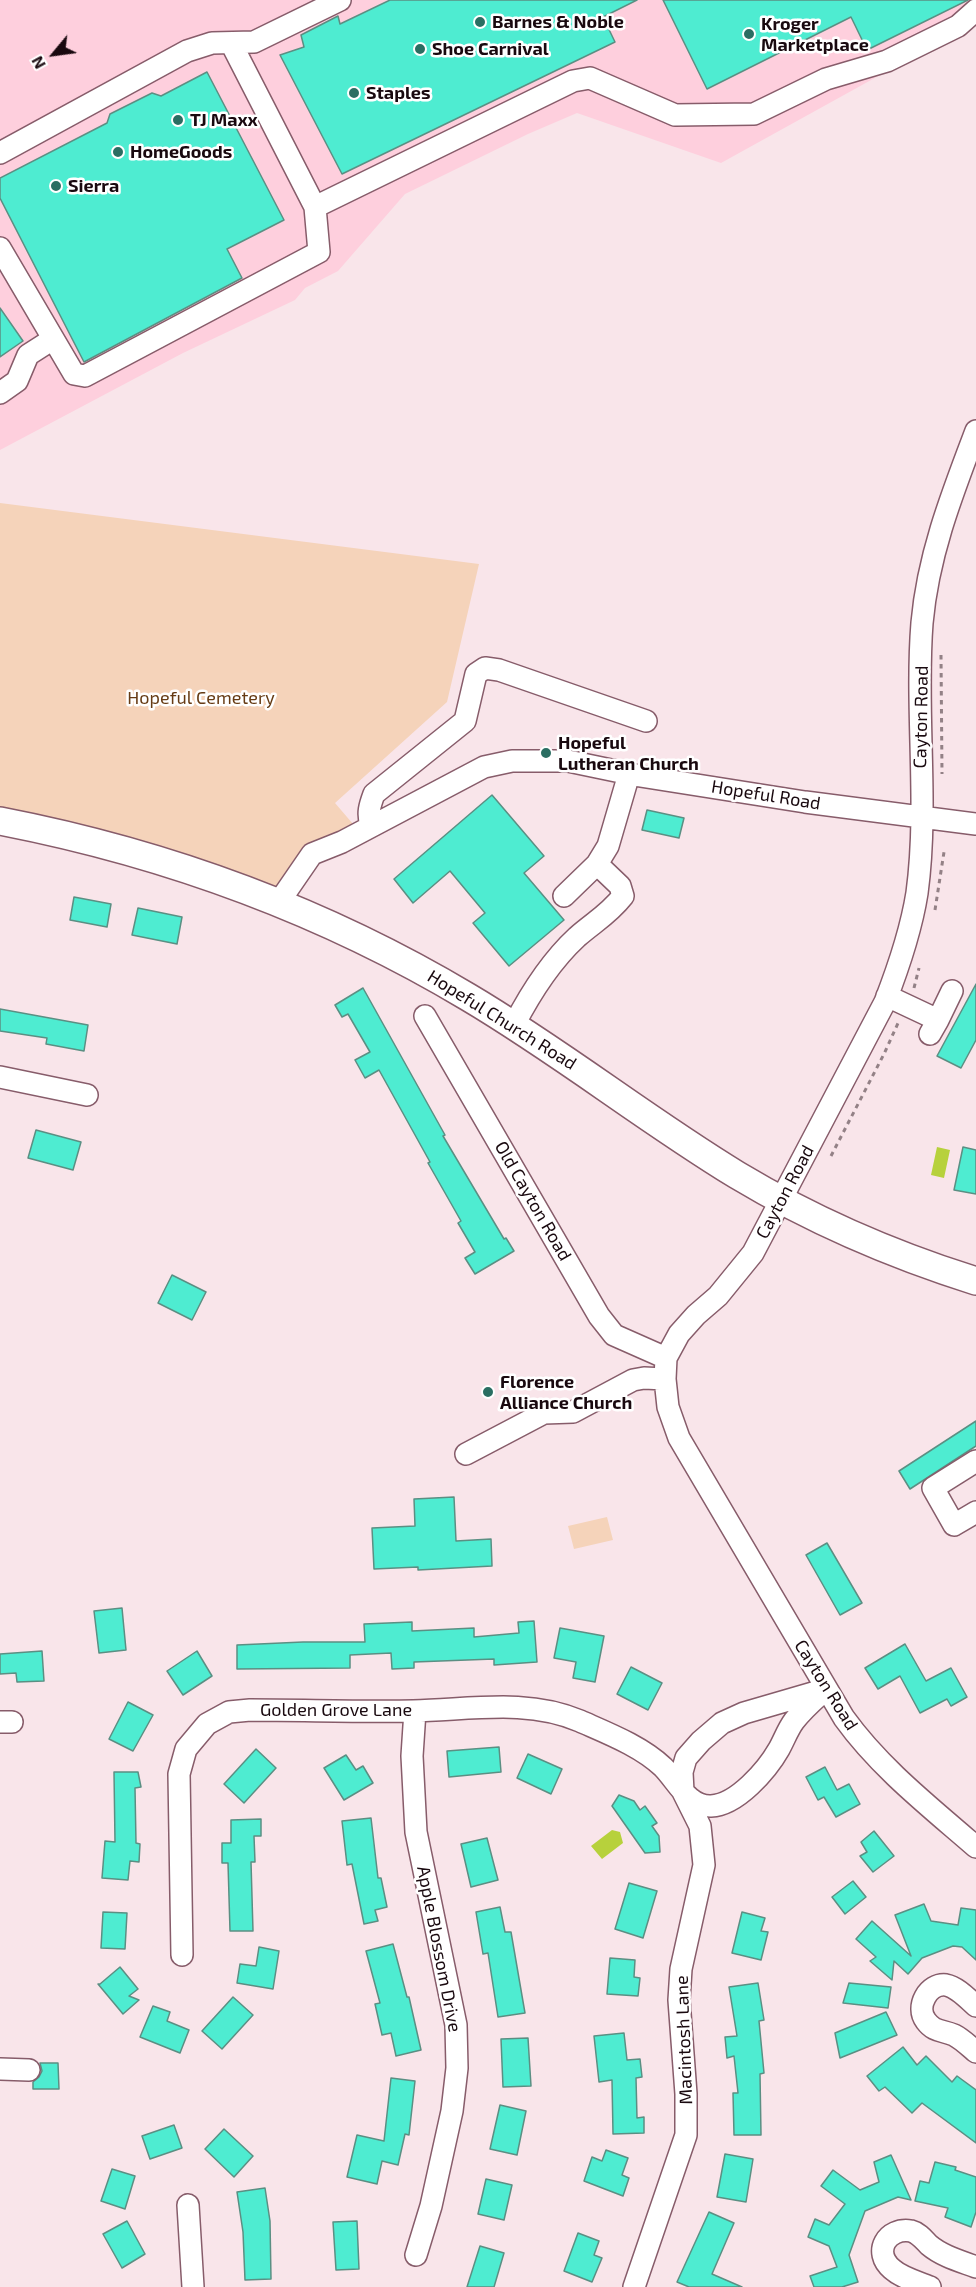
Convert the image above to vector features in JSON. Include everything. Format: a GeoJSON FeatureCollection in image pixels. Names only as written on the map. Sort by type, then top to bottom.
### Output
{"type":"FeatureCollection","features":[{"type":"Feature","properties":{"kind":"main road","name":"Hopeful Church Road"},"geometry":{"type":"LineString","coordinates":[[0,821],[135,854],[279,902],[422,970],[514,1024],[699,1151],[781,1200],[862,1239],[934,1268],[976,1281]]}},
{"type":"Feature","properties":{"kind":"street"},"geometry":{"type":"LineString","coordinates":[[0,153],[187,51],[212,43],[254,42],[327,3]]}},
{"type":"Feature","properties":{"kind":"street"},"geometry":{"type":"LineString","coordinates":[[315,207],[573,81],[590,78],[675,115],[754,114],[826,79],[887,61],[958,26],[976,10]]}},
{"type":"Feature","properties":{"kind":"street"},"geometry":{"type":"LineString","coordinates":[[0,248],[74,374],[85,376],[319,252],[315,207],[231,43]]}},
{"type":"Feature","properties":{"kind":"street"},"geometry":{"type":"LineString","coordinates":[[0,393],[17,381],[28,355],[53,339]]}},
{"type":"Feature","properties":{"kind":"street","name":"Cayton Road"},"geometry":{"type":"LineString","coordinates":[[976,431],[945,513],[927,585],[922,625],[918,882],[911,922],[898,971],[753,1253],[718,1296],[679,1334],[666,1369],[668,1407],[679,1438],[826,1689],[860,1740],[879,1760],[976,1847]]}},
{"type":"Feature","properties":{"kind":"street"},"geometry":{"type":"LineString","coordinates":[[371,825],[369,807],[374,794],[465,720],[476,674],[485,668],[499,669],[646,721]]}},
{"type":"Feature","properties":{"kind":"street","name":"Hopeful Road"},"geometry":{"type":"LineString","coordinates":[[279,902],[312,854],[342,842],[484,767],[512,761],[568,761],[629,774],[805,802],[976,824]]}},
{"type":"Feature","properties":{"kind":"street"},"geometry":{"type":"LineString","coordinates":[[564,896],[597,864],[608,846],[629,774]]}},
{"type":"Feature","properties":{"kind":"street"},"geometry":{"type":"LineString","coordinates":[[514,1024],[531,991],[576,938],[611,912],[622,896],[620,886],[597,864]]}},
{"type":"Feature","properties":{"kind":"street"},"geometry":{"type":"LineString","coordinates":[[887,996],[934,1027],[952,991]]}},
{"type":"Feature","properties":{"kind":"street","name":"Old Cayton Road"},"geometry":{"type":"LineString","coordinates":[[425,1016],[599,1316],[614,1335],[666,1369]]}},
{"type":"Feature","properties":{"kind":"street"},"geometry":{"type":"LineString","coordinates":[[0,1077],[87,1095]]}},
{"type":"Feature","properties":{"kind":"street"},"geometry":{"type":"LineString","coordinates":[[466,1454],[544,1413],[573,1412],[633,1380],[666,1369]]}},
{"type":"Feature","properties":{"kind":"street"},"geometry":{"type":"LineString","coordinates":[[976,1461],[933,1488],[954,1525],[976,1512]]}},
{"type":"Feature","properties":{"kind":"street"},"geometry":{"type":"LineString","coordinates":[[683,1792],[700,1804],[711,1806],[724,1803],[745,1790],[767,1766],[792,1723],[826,1689]]}},
{"type":"Feature","properties":{"kind":"street","name":"Macintosh Lane"},"geometry":{"type":"LineString","coordinates":[[634,2287],[686,2135],[686,2094],[680,2000],[681,1969],[704,1865],[700,1826],[683,1792],[682,1772],[686,1758],[722,1723],[744,1713],[826,1689]]}},
{"type":"Feature","properties":{"kind":"street","name":"Golden Grove Lane"},"geometry":{"type":"LineString","coordinates":[[182,1955],[179,1774],[186,1749],[207,1725],[230,1712],[250,1710],[415,1711],[505,1706],[529,1707],[578,1720],[640,1751],[663,1767],[683,1792]]}},
{"type":"Feature","properties":{"kind":"street","name":"Apple Blossom Drive"},"geometry":{"type":"LineString","coordinates":[[415,1711],[412,1756],[416,1832],[456,2025],[456,2068],[452,2111],[431,2206],[416,2255]]}},
{"type":"Feature","properties":{"kind":"street"},"geometry":{"type":"LineString","coordinates":[[976,2006],[952,1987],[943,1984],[935,1987],[926,1995],[922,2004],[924,2019],[935,2031],[954,2035],[976,2052]]}},
{"type":"Feature","properties":{"kind":"street"},"geometry":{"type":"LineString","coordinates":[[0,2068],[29,2070]]}},
{"type":"Feature","properties":{"kind":"street"},"geometry":{"type":"LineString","coordinates":[[188,2205],[194,2287]]}},
{"type":"Feature","properties":{"kind":"street"},"geometry":{"type":"LineString","coordinates":[[930,2287],[892,2269],[882,2253],[882,2245],[890,2236],[910,2231],[918,2234],[940,2253],[976,2267]]}},
{"type":"Feature","properties":{"kind":"path"},"geometry":{"type":"LineString","coordinates":[[941,649],[942,779]]}},
{"type":"Feature","properties":{"kind":"shaded area"},"geometry":{"type":"Polygon","coordinates":[[[0,0],[976,0],[976,22],[721,163],[577,113],[528,134],[405,194],[338,271],[305,288],[295,300],[183,353],[0,450],[0,0]]]}},
{"type":"Feature","properties":{"kind":"shaded area"},"geometry":{"type":"Polygon","coordinates":[[[937,1147],[950,1150],[944,1178],[931,1175],[937,1147]]]}},
{"type":"Feature","properties":{"kind":"shaded area"},"geometry":{"type":"Polygon","coordinates":[[[612,1830],[620,1832],[623,1843],[602,1859],[591,1846],[612,1830]]]}},
{"type":"Feature","properties":{"kind":"green space","name":"Hopeful Cemetery"},"geometry":{"type":"Polygon","coordinates":[[[0,503],[479,564],[447,702],[335,803],[359,831],[312,854],[279,902],[0,821],[0,503]]]}},
{"type":"Feature","properties":{"kind":"green space"},"geometry":{"type":"Polygon","coordinates":[[[607,1517],[613,1540],[574,1549],[568,1526],[607,1517]]]}},
{"type":"Feature","properties":{"kind":"building"},"geometry":{"type":"Polygon","coordinates":[[[390,0],[637,0],[603,17],[615,42],[342,174],[280,55],[304,47],[301,35],[338,16],[340,24],[390,0]]]}},
{"type":"Feature","properties":{"kind":"building","name":"Kroger Marketplace"},"geometry":{"type":"Polygon","coordinates":[[[663,0],[968,0],[867,50],[851,17],[707,89],[663,0]]]}},
{"type":"Feature","properties":{"kind":"building"},"geometry":{"type":"Polygon","coordinates":[[[207,72],[284,220],[227,249],[242,278],[84,362],[0,198],[0,178],[107,123],[110,114],[152,93],[161,96],[207,72]]]}},
{"type":"Feature","properties":{"kind":"building"},"geometry":{"type":"Polygon","coordinates":[[[0,308],[23,341],[0,357],[0,308]]]}},
{"type":"Feature","properties":{"kind":"building"},"geometry":{"type":"Polygon","coordinates":[[[492,795],[544,856],[524,873],[564,920],[509,966],[473,923],[485,913],[450,871],[413,903],[394,879],[492,795]]]}},
{"type":"Feature","properties":{"kind":"building"},"geometry":{"type":"Polygon","coordinates":[[[647,810],[684,818],[679,838],[642,830],[647,810]]]}},
{"type":"Feature","properties":{"kind":"building"},"geometry":{"type":"Polygon","coordinates":[[[74,897],[111,904],[107,927],[70,920],[74,897]]]}},
{"type":"Feature","properties":{"kind":"building"},"geometry":{"type":"Polygon","coordinates":[[[138,908],[182,917],[177,944],[132,935],[138,908]]]}},
{"type":"Feature","properties":{"kind":"building"},"geometry":{"type":"Polygon","coordinates":[[[976,984],[976,1040],[961,1068],[937,1056],[976,984]]]}},
{"type":"Feature","properties":{"kind":"building"},"geometry":{"type":"Polygon","coordinates":[[[363,988],[445,1135],[443,1136],[504,1239],[506,1238],[514,1251],[475,1274],[465,1258],[475,1252],[458,1223],[461,1221],[379,1070],[365,1078],[355,1060],[370,1052],[348,1014],[342,1017],[335,1005],[363,988]]]}},
{"type":"Feature","properties":{"kind":"building"},"geometry":{"type":"Polygon","coordinates":[[[0,1009],[88,1025],[84,1051],[46,1044],[47,1038],[0,1031],[0,1009]]]}},
{"type":"Feature","properties":{"kind":"building"},"geometry":{"type":"Polygon","coordinates":[[[36,1130],[81,1142],[73,1170],[28,1158],[36,1130]]]}},
{"type":"Feature","properties":{"kind":"building"},"geometry":{"type":"Polygon","coordinates":[[[963,1147],[976,1150],[976,1194],[954,1190],[963,1147]]]}},
{"type":"Feature","properties":{"kind":"building"},"geometry":{"type":"Polygon","coordinates":[[[172,1275],[206,1292],[192,1320],[158,1303],[172,1275]]]}},
{"type":"Feature","properties":{"kind":"building"},"geometry":{"type":"Polygon","coordinates":[[[976,1421],[976,1446],[910,1489],[899,1471],[976,1421]]]}},
{"type":"Feature","properties":{"kind":"building"},"geometry":{"type":"Polygon","coordinates":[[[454,1497],[456,1541],[491,1539],[492,1566],[418,1570],[418,1567],[374,1569],[372,1528],[415,1526],[414,1499],[454,1497]]]}},
{"type":"Feature","properties":{"kind":"building"},"geometry":{"type":"Polygon","coordinates":[[[827,1543],[862,1603],[840,1615],[806,1555],[827,1543]]]}},
{"type":"Feature","properties":{"kind":"building"},"geometry":{"type":"Polygon","coordinates":[[[122,1608],[126,1650],[99,1653],[94,1611],[122,1608]]]}},
{"type":"Feature","properties":{"kind":"building"},"geometry":{"type":"Polygon","coordinates":[[[534,1621],[537,1662],[494,1665],[494,1659],[414,1662],[414,1668],[392,1669],[391,1653],[350,1655],[350,1668],[237,1669],[237,1645],[365,1642],[364,1624],[412,1622],[412,1631],[474,1628],[474,1637],[519,1633],[518,1622],[534,1621]]]}},
{"type":"Feature","properties":{"kind":"building"},"geometry":{"type":"Polygon","coordinates":[[[560,1628],[604,1636],[595,1682],[573,1678],[576,1662],[554,1658],[560,1628]]]}},
{"type":"Feature","properties":{"kind":"building"},"geometry":{"type":"Polygon","coordinates":[[[905,1644],[926,1681],[951,1668],[967,1697],[951,1706],[947,1699],[920,1713],[900,1676],[878,1689],[865,1668],[905,1644]]]}},
{"type":"Feature","properties":{"kind":"building"},"geometry":{"type":"Polygon","coordinates":[[[42,1651],[44,1681],[17,1682],[16,1673],[0,1674],[0,1654],[42,1651]]]}},
{"type":"Feature","properties":{"kind":"building"},"geometry":{"type":"Polygon","coordinates":[[[197,1651],[212,1676],[183,1695],[167,1671],[197,1651]]]}},
{"type":"Feature","properties":{"kind":"building"},"geometry":{"type":"Polygon","coordinates":[[[631,1667],[662,1683],[648,1710],[617,1694],[631,1667]]]}},
{"type":"Feature","properties":{"kind":"building"},"geometry":{"type":"Polygon","coordinates":[[[128,1702],[153,1715],[133,1751],[109,1739],[128,1702]]]}},
{"type":"Feature","properties":{"kind":"building"},"geometry":{"type":"Polygon","coordinates":[[[499,1747],[501,1772],[449,1777],[447,1751],[499,1747]]]}},
{"type":"Feature","properties":{"kind":"building"},"geometry":{"type":"Polygon","coordinates":[[[256,1749],[276,1768],[244,1803],[224,1784],[256,1749]]]}},
{"type":"Feature","properties":{"kind":"building"},"geometry":{"type":"Polygon","coordinates":[[[528,1754],[562,1769],[551,1794],[517,1778],[528,1754]]]}},
{"type":"Feature","properties":{"kind":"building"},"geometry":{"type":"Polygon","coordinates":[[[346,1755],[356,1770],[363,1766],[373,1783],[344,1800],[324,1768],[346,1755]]]}},
{"type":"Feature","properties":{"kind":"building"},"geometry":{"type":"Polygon","coordinates":[[[825,1767],[837,1790],[849,1784],[860,1804],[836,1817],[824,1797],[818,1800],[806,1777],[825,1767]]]}},
{"type":"Feature","properties":{"kind":"building"},"geometry":{"type":"Polygon","coordinates":[[[114,1772],[138,1772],[141,1787],[135,1788],[136,1843],[140,1844],[139,1862],[130,1861],[128,1880],[102,1878],[105,1841],[115,1842],[114,1772]]]}},
{"type":"Feature","properties":{"kind":"building"},"geometry":{"type":"Polygon","coordinates":[[[619,1795],[634,1801],[640,1810],[645,1806],[657,1823],[652,1826],[659,1836],[660,1852],[645,1853],[612,1806],[619,1795]]]}},
{"type":"Feature","properties":{"kind":"building"},"geometry":{"type":"Polygon","coordinates":[[[371,1818],[378,1878],[381,1878],[387,1907],[375,1910],[378,1921],[364,1924],[352,1864],[347,1865],[342,1821],[371,1818]]]}},
{"type":"Feature","properties":{"kind":"building"},"geometry":{"type":"Polygon","coordinates":[[[261,1819],[261,1836],[254,1836],[255,1862],[251,1862],[253,1931],[230,1931],[228,1863],[222,1863],[222,1843],[231,1843],[231,1820],[261,1819]]]}},
{"type":"Feature","properties":{"kind":"building"},"geometry":{"type":"Polygon","coordinates":[[[874,1831],[894,1856],[873,1872],[860,1856],[867,1852],[861,1842],[874,1831]]]}},
{"type":"Feature","properties":{"kind":"building"},"geometry":{"type":"Polygon","coordinates":[[[487,1838],[498,1880],[471,1887],[461,1844],[487,1838]]]}},
{"type":"Feature","properties":{"kind":"building"},"geometry":{"type":"Polygon","coordinates":[[[853,1881],[866,1897],[845,1914],[832,1897],[853,1881]]]}},
{"type":"Feature","properties":{"kind":"building"},"geometry":{"type":"Polygon","coordinates":[[[629,1883],[657,1891],[643,1938],[615,1929],[629,1883]]]}},
{"type":"Feature","properties":{"kind":"building"},"geometry":{"type":"Polygon","coordinates":[[[924,1904],[931,1921],[958,1925],[961,1908],[976,1910],[976,1960],[962,1947],[953,1946],[922,1958],[908,1974],[894,1961],[892,1980],[870,1961],[876,1957],[856,1939],[872,1921],[911,1956],[895,1915],[924,1904]]]}},
{"type":"Feature","properties":{"kind":"building"},"geometry":{"type":"Polygon","coordinates":[[[500,1907],[505,1932],[511,1932],[525,2013],[498,2017],[488,1953],[483,1954],[476,1912],[500,1907]]]}},
{"type":"Feature","properties":{"kind":"building"},"geometry":{"type":"Polygon","coordinates":[[[103,1912],[127,1913],[125,1949],[101,1948],[103,1912]]]}},
{"type":"Feature","properties":{"kind":"building"},"geometry":{"type":"Polygon","coordinates":[[[742,1912],[765,1918],[761,1931],[768,1932],[761,1960],[732,1953],[742,1912]]]}},
{"type":"Feature","properties":{"kind":"building"},"geometry":{"type":"Polygon","coordinates":[[[393,1944],[407,1997],[409,1997],[421,2050],[396,2056],[391,2033],[382,2035],[375,2004],[380,2003],[366,1951],[393,1944]]]}},
{"type":"Feature","properties":{"kind":"building"},"geometry":{"type":"Polygon","coordinates":[[[259,1947],[279,1951],[273,1989],[237,1983],[240,1964],[256,1966],[259,1947]]]}},
{"type":"Feature","properties":{"kind":"building"},"geometry":{"type":"Polygon","coordinates":[[[610,1958],[635,1960],[634,1977],[640,1978],[638,1996],[607,1994],[610,1958]]]}},
{"type":"Feature","properties":{"kind":"building"},"geometry":{"type":"Polygon","coordinates":[[[120,1967],[138,1989],[129,1996],[139,2000],[123,2014],[98,1984],[120,1967]]]}},
{"type":"Feature","properties":{"kind":"building"},"geometry":{"type":"Polygon","coordinates":[[[758,1983],[764,2020],[759,2021],[764,2073],[760,2074],[761,2135],[734,2135],[733,2093],[738,2093],[734,2056],[727,2058],[725,2037],[737,2036],[729,1987],[758,1983]]]}},
{"type":"Feature","properties":{"kind":"building"},"geometry":{"type":"Polygon","coordinates":[[[849,1983],[891,1987],[888,2008],[843,2003],[849,1983]]]}},
{"type":"Feature","properties":{"kind":"building"},"geometry":{"type":"Polygon","coordinates":[[[233,1997],[253,2015],[222,2049],[202,2031],[233,1997]]]}},
{"type":"Feature","properties":{"kind":"building"},"geometry":{"type":"Polygon","coordinates":[[[153,2006],[170,2012],[167,2021],[189,2030],[180,2053],[140,2037],[153,2006]]]}},
{"type":"Feature","properties":{"kind":"building"},"geometry":{"type":"Polygon","coordinates":[[[886,2012],[897,2035],[840,2058],[835,2033],[886,2012]]]}},
{"type":"Feature","properties":{"kind":"building"},"geometry":{"type":"Polygon","coordinates":[[[624,2033],[627,2060],[640,2059],[642,2077],[636,2078],[637,2118],[644,2117],[644,2133],[613,2134],[612,2080],[599,2082],[594,2036],[624,2033]]]}},
{"type":"Feature","properties":{"kind":"building"},"geometry":{"type":"Polygon","coordinates":[[[528,2038],[531,2086],[503,2087],[501,2039],[528,2038]]]}},
{"type":"Feature","properties":{"kind":"building"},"geometry":{"type":"Polygon","coordinates":[[[903,2047],[917,2065],[926,2056],[952,2082],[957,2076],[976,2090],[976,2143],[922,2103],[912,2113],[885,2087],[879,2091],[867,2076],[903,2047]]]}},
{"type":"Feature","properties":{"kind":"building"},"geometry":{"type":"Polygon","coordinates":[[[40,2063],[58,2063],[59,2089],[33,2089],[33,2082],[42,2071],[40,2063]]]}},
{"type":"Feature","properties":{"kind":"building"},"geometry":{"type":"Polygon","coordinates":[[[391,2078],[415,2081],[409,2135],[405,2134],[398,2165],[382,2161],[377,2184],[347,2177],[357,2135],[384,2141],[391,2078]]]}},
{"type":"Feature","properties":{"kind":"building"},"geometry":{"type":"Polygon","coordinates":[[[500,2105],[526,2111],[517,2155],[490,2149],[500,2105]]]}},
{"type":"Feature","properties":{"kind":"building"},"geometry":{"type":"Polygon","coordinates":[[[174,2125],[182,2148],[150,2159],[142,2136],[174,2125]]]}},
{"type":"Feature","properties":{"kind":"building"},"geometry":{"type":"Polygon","coordinates":[[[224,2129],[253,2156],[234,2177],[205,2149],[224,2129]]]}},
{"type":"Feature","properties":{"kind":"building"},"geometry":{"type":"Polygon","coordinates":[[[606,2150],[628,2158],[622,2175],[629,2178],[623,2196],[584,2181],[592,2157],[602,2161],[606,2150]]]}},
{"type":"Feature","properties":{"kind":"building"},"geometry":{"type":"Polygon","coordinates":[[[725,2154],[753,2159],[746,2202],[717,2197],[725,2154]]]}},
{"type":"Feature","properties":{"kind":"building"},"geometry":{"type":"Polygon","coordinates":[[[891,2155],[911,2200],[898,2197],[865,2211],[849,2255],[858,2282],[842,2287],[814,2287],[810,2276],[837,2267],[829,2246],[808,2237],[815,2219],[829,2225],[845,2204],[821,2186],[833,2170],[860,2190],[879,2182],[874,2162],[891,2155]]]}},
{"type":"Feature","properties":{"kind":"building"},"geometry":{"type":"Polygon","coordinates":[[[935,2162],[956,2167],[955,2170],[976,2177],[976,2212],[971,2227],[945,2217],[948,2208],[915,2201],[920,2181],[929,2183],[935,2162]]]}},
{"type":"Feature","properties":{"kind":"building"},"geometry":{"type":"Polygon","coordinates":[[[112,2169],[135,2176],[125,2209],[101,2201],[112,2169]]]}},
{"type":"Feature","properties":{"kind":"building"},"geometry":{"type":"Polygon","coordinates":[[[486,2179],[512,2185],[504,2220],[478,2214],[486,2179]]]}},
{"type":"Feature","properties":{"kind":"building"},"geometry":{"type":"Polygon","coordinates":[[[265,2188],[270,2221],[271,2279],[245,2280],[243,2232],[237,2192],[265,2188]]]}},
{"type":"Feature","properties":{"kind":"building"},"geometry":{"type":"Polygon","coordinates":[[[709,2212],[734,2223],[712,2274],[742,2287],[689,2287],[677,2282],[709,2212]]]}},
{"type":"Feature","properties":{"kind":"building"},"geometry":{"type":"Polygon","coordinates":[[[127,2221],[145,2254],[122,2268],[103,2234],[127,2221]]]}},
{"type":"Feature","properties":{"kind":"building"},"geometry":{"type":"Polygon","coordinates":[[[357,2221],[359,2269],[336,2270],[333,2222],[357,2221]]]}},
{"type":"Feature","properties":{"kind":"building"},"geometry":{"type":"Polygon","coordinates":[[[578,2233],[599,2241],[594,2255],[602,2258],[592,2282],[564,2271],[578,2233]]]}},
{"type":"Feature","properties":{"kind":"building"},"geometry":{"type":"Polygon","coordinates":[[[480,2246],[504,2253],[494,2287],[467,2287],[480,2246]]]}},
{"type":"Feature","properties":{"kind":"place","name":"Barnes & Noble"},"geometry":{"type":"Point","coordinates":[480,22]}},
{"type":"Feature","properties":{"kind":"place","name":"Kroger Marketplace"},"geometry":{"type":"Point","coordinates":[749,34]}},
{"type":"Feature","properties":{"kind":"place","name":"Shoe Carnival"},"geometry":{"type":"Point","coordinates":[420,49]}},
{"type":"Feature","properties":{"kind":"place","name":"Staples"},"geometry":{"type":"Point","coordinates":[354,93]}},
{"type":"Feature","properties":{"kind":"place","name":"TJ Maxx"},"geometry":{"type":"Point","coordinates":[178,120]}},
{"type":"Feature","properties":{"kind":"place","name":"HomeGoods"},"geometry":{"type":"Point","coordinates":[118,152]}},
{"type":"Feature","properties":{"kind":"place","name":"Sierra"},"geometry":{"type":"Point","coordinates":[56,186]}},
{"type":"Feature","properties":{"kind":"place","name":"Hopeful Lutheran Church"},"geometry":{"type":"Point","coordinates":[546,753]}},
{"type":"Feature","properties":{"kind":"place","name":"Florence Alliance Church"},"geometry":{"type":"Point","coordinates":[488,1392]}}]}
